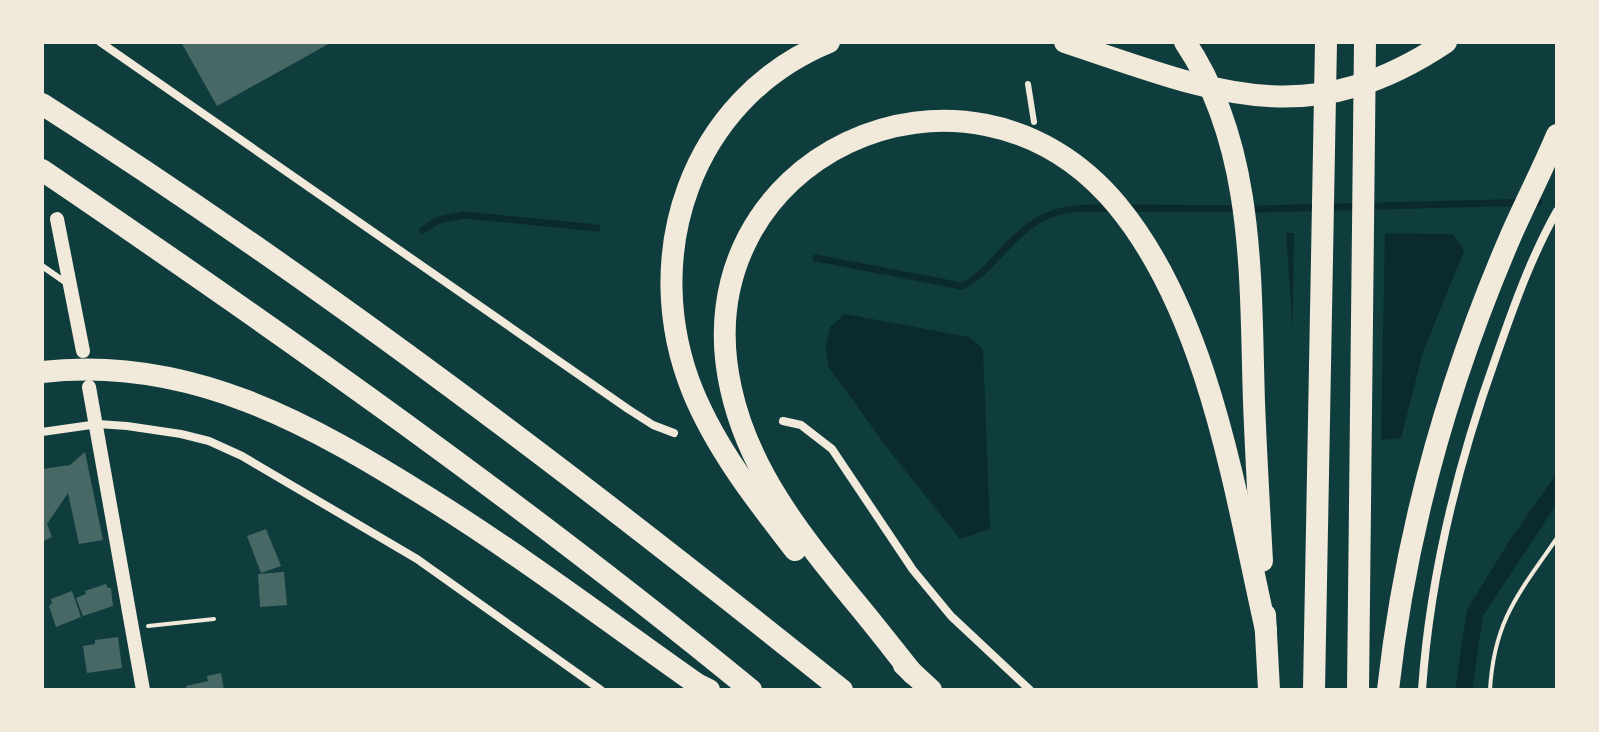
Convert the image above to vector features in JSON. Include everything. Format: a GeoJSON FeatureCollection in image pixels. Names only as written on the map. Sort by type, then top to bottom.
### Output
{"type":"FeatureCollection","features":[{"type":"Feature","properties":{"kind":"highway"},"geometry":{"type":"LineString","coordinates":[[829,42],[783,66],[760,84],[738,105],[702,154],[680,210],[674,239],[671,300],[674,329],[693,393],[739,475],[799,555],[832,592],[931,690]]}},
{"type":"Feature","properties":{"kind":"highway"},"geometry":{"type":"LineString","coordinates":[[1065,42],[1197,86],[1280,97],[1334,93],[1360,87],[1394,73],[1446,42]]}},
{"type":"Feature","properties":{"kind":"highway"},"geometry":{"type":"LineString","coordinates":[[1185,42],[1208,82],[1221,114],[1245,214],[1250,265],[1269,690]]}},
{"type":"Feature","properties":{"kind":"highway"},"geometry":{"type":"LineString","coordinates":[[1314,690],[1326,42]]}},
{"type":"Feature","properties":{"kind":"highway"},"geometry":{"type":"LineString","coordinates":[[1358,690],[1365,42]]}},
{"type":"Feature","properties":{"kind":"highway"},"geometry":{"type":"LineString","coordinates":[[42,104],[272,259],[488,414],[684,563],[842,690]]}},
{"type":"Feature","properties":{"kind":"highway"},"geometry":{"type":"LineString","coordinates":[[913,674],[823,563],[762,475],[748,445],[730,386],[725,328],[727,296],[744,246],[760,219],[799,173],[848,142],[904,123],[937,119],[970,121],[997,126],[1052,150],[1077,167],[1116,204],[1137,232],[1178,309],[1197,358],[1243,521],[1266,630]]}},
{"type":"Feature","properties":{"kind":"highway"},"geometry":{"type":"LineString","coordinates":[[1388,690],[1406,572],[1434,453],[1497,270],[1557,135]]}},
{"type":"Feature","properties":{"kind":"highway"},"geometry":{"type":"LineString","coordinates":[[42,170],[255,314],[459,462],[654,610],[751,690]]}},
{"type":"Feature","properties":{"kind":"highway"},"geometry":{"type":"LineString","coordinates":[[42,372],[74,368],[114,369],[174,378],[223,391],[309,428],[366,458],[487,534],[709,690]]}},
{"type":"Feature","properties":{"kind":"street"},"geometry":{"type":"LineString","coordinates":[[100,42],[615,400],[653,425],[674,433]]}},
{"type":"Feature","properties":{"kind":"street"},"geometry":{"type":"LineString","coordinates":[[1422,690],[1426,633],[1436,566],[1455,481],[1512,312],[1557,211]]}},
{"type":"Feature","properties":{"kind":"street"},"geometry":{"type":"LineString","coordinates":[[57,219],[83,351]]}},
{"type":"Feature","properties":{"kind":"street"},"geometry":{"type":"LineString","coordinates":[[89,387],[143,690]]}},
{"type":"Feature","properties":{"kind":"street"},"geometry":{"type":"LineString","coordinates":[[783,421],[801,425],[832,449],[913,570],[951,616],[1030,690]]}},
{"type":"Feature","properties":{"kind":"street"},"geometry":{"type":"LineString","coordinates":[[42,432],[98,424],[181,434],[209,441],[242,456],[417,559],[601,690]]}},
{"type":"Feature","properties":{"kind":"lane"},"geometry":{"type":"LineString","coordinates":[[1028,84],[1034,122]]}},
{"type":"Feature","properties":{"kind":"lane"},"geometry":{"type":"LineString","coordinates":[[42,266],[70,285]]}},
{"type":"Feature","properties":{"kind":"path"},"geometry":{"type":"LineString","coordinates":[[1490,690],[1491,661],[1501,625],[1519,592],[1557,538]]}},
{"type":"Feature","properties":{"kind":"path"},"geometry":{"type":"LineString","coordinates":[[133,627],[214,619]]}},
{"type":"Feature","properties":{"kind":"water"},"geometry":{"type":"Polygon","coordinates":[[[1286,233],[1453,234],[1464,251],[1423,352],[1401,438],[1301,449],[1286,233]]]}},
{"type":"Feature","properties":{"kind":"water"},"geometry":{"type":"Polygon","coordinates":[[[845,314],[969,337],[983,349],[990,529],[960,539],[888,449],[828,366],[826,346],[830,327],[845,314]]]}},
{"type":"Feature","properties":{"kind":"water"},"geometry":{"type":"Polygon","coordinates":[[[1557,473],[1557,503],[1483,616],[1472,690],[1455,690],[1467,610],[1508,543],[1557,473]]]}},
{"type":"Feature","properties":{"kind":"pier"},"geometry":{"type":"Polygon","coordinates":[[[1294,229],[1385,230],[1381,444],[1298,451],[1292,365],[1294,229]]]}},
{"type":"Feature","properties":{"kind":"building"},"geometry":{"type":"Polygon","coordinates":[[[181,42],[332,42],[217,106],[181,42]]]}},
{"type":"Feature","properties":{"kind":"building"},"geometry":{"type":"Polygon","coordinates":[[[85,452],[103,540],[79,544],[68,493],[47,524],[52,537],[42,542],[42,469],[70,465],[85,452]]]}},
{"type":"Feature","properties":{"kind":"building"},"geometry":{"type":"Polygon","coordinates":[[[266,529],[281,566],[261,573],[247,536],[266,529]]]}},
{"type":"Feature","properties":{"kind":"building"},"geometry":{"type":"Polygon","coordinates":[[[284,572],[287,605],[260,607],[258,574],[284,572]]]}},
{"type":"Feature","properties":{"kind":"building"},"geometry":{"type":"Polygon","coordinates":[[[106,584],[111,588],[113,606],[83,616],[76,598],[86,594],[85,591],[106,584]]]}},
{"type":"Feature","properties":{"kind":"building"},"geometry":{"type":"Polygon","coordinates":[[[72,591],[81,617],[56,627],[49,606],[51,599],[72,591]]]}},
{"type":"Feature","properties":{"kind":"building"},"geometry":{"type":"Polygon","coordinates":[[[118,637],[122,668],[87,673],[83,646],[95,644],[95,640],[118,637]]]}},
{"type":"Feature","properties":{"kind":"building"},"geometry":{"type":"Polygon","coordinates":[[[221,673],[224,690],[187,690],[186,686],[208,681],[207,676],[221,673]]]}},
{"type":"Feature","properties":{"kind":"waterway"},"geometry":{"type":"LineString","coordinates":[[1123,208],[1264,209],[1539,202]]}},
{"type":"Feature","properties":{"kind":"waterway"},"geometry":{"type":"LineString","coordinates":[[816,258],[962,286],[978,276],[1037,221],[1062,211],[1111,208]]}},
{"type":"Feature","properties":{"kind":"waterway"},"geometry":{"type":"LineString","coordinates":[[423,230],[438,220],[464,215],[597,228]]}}]}
